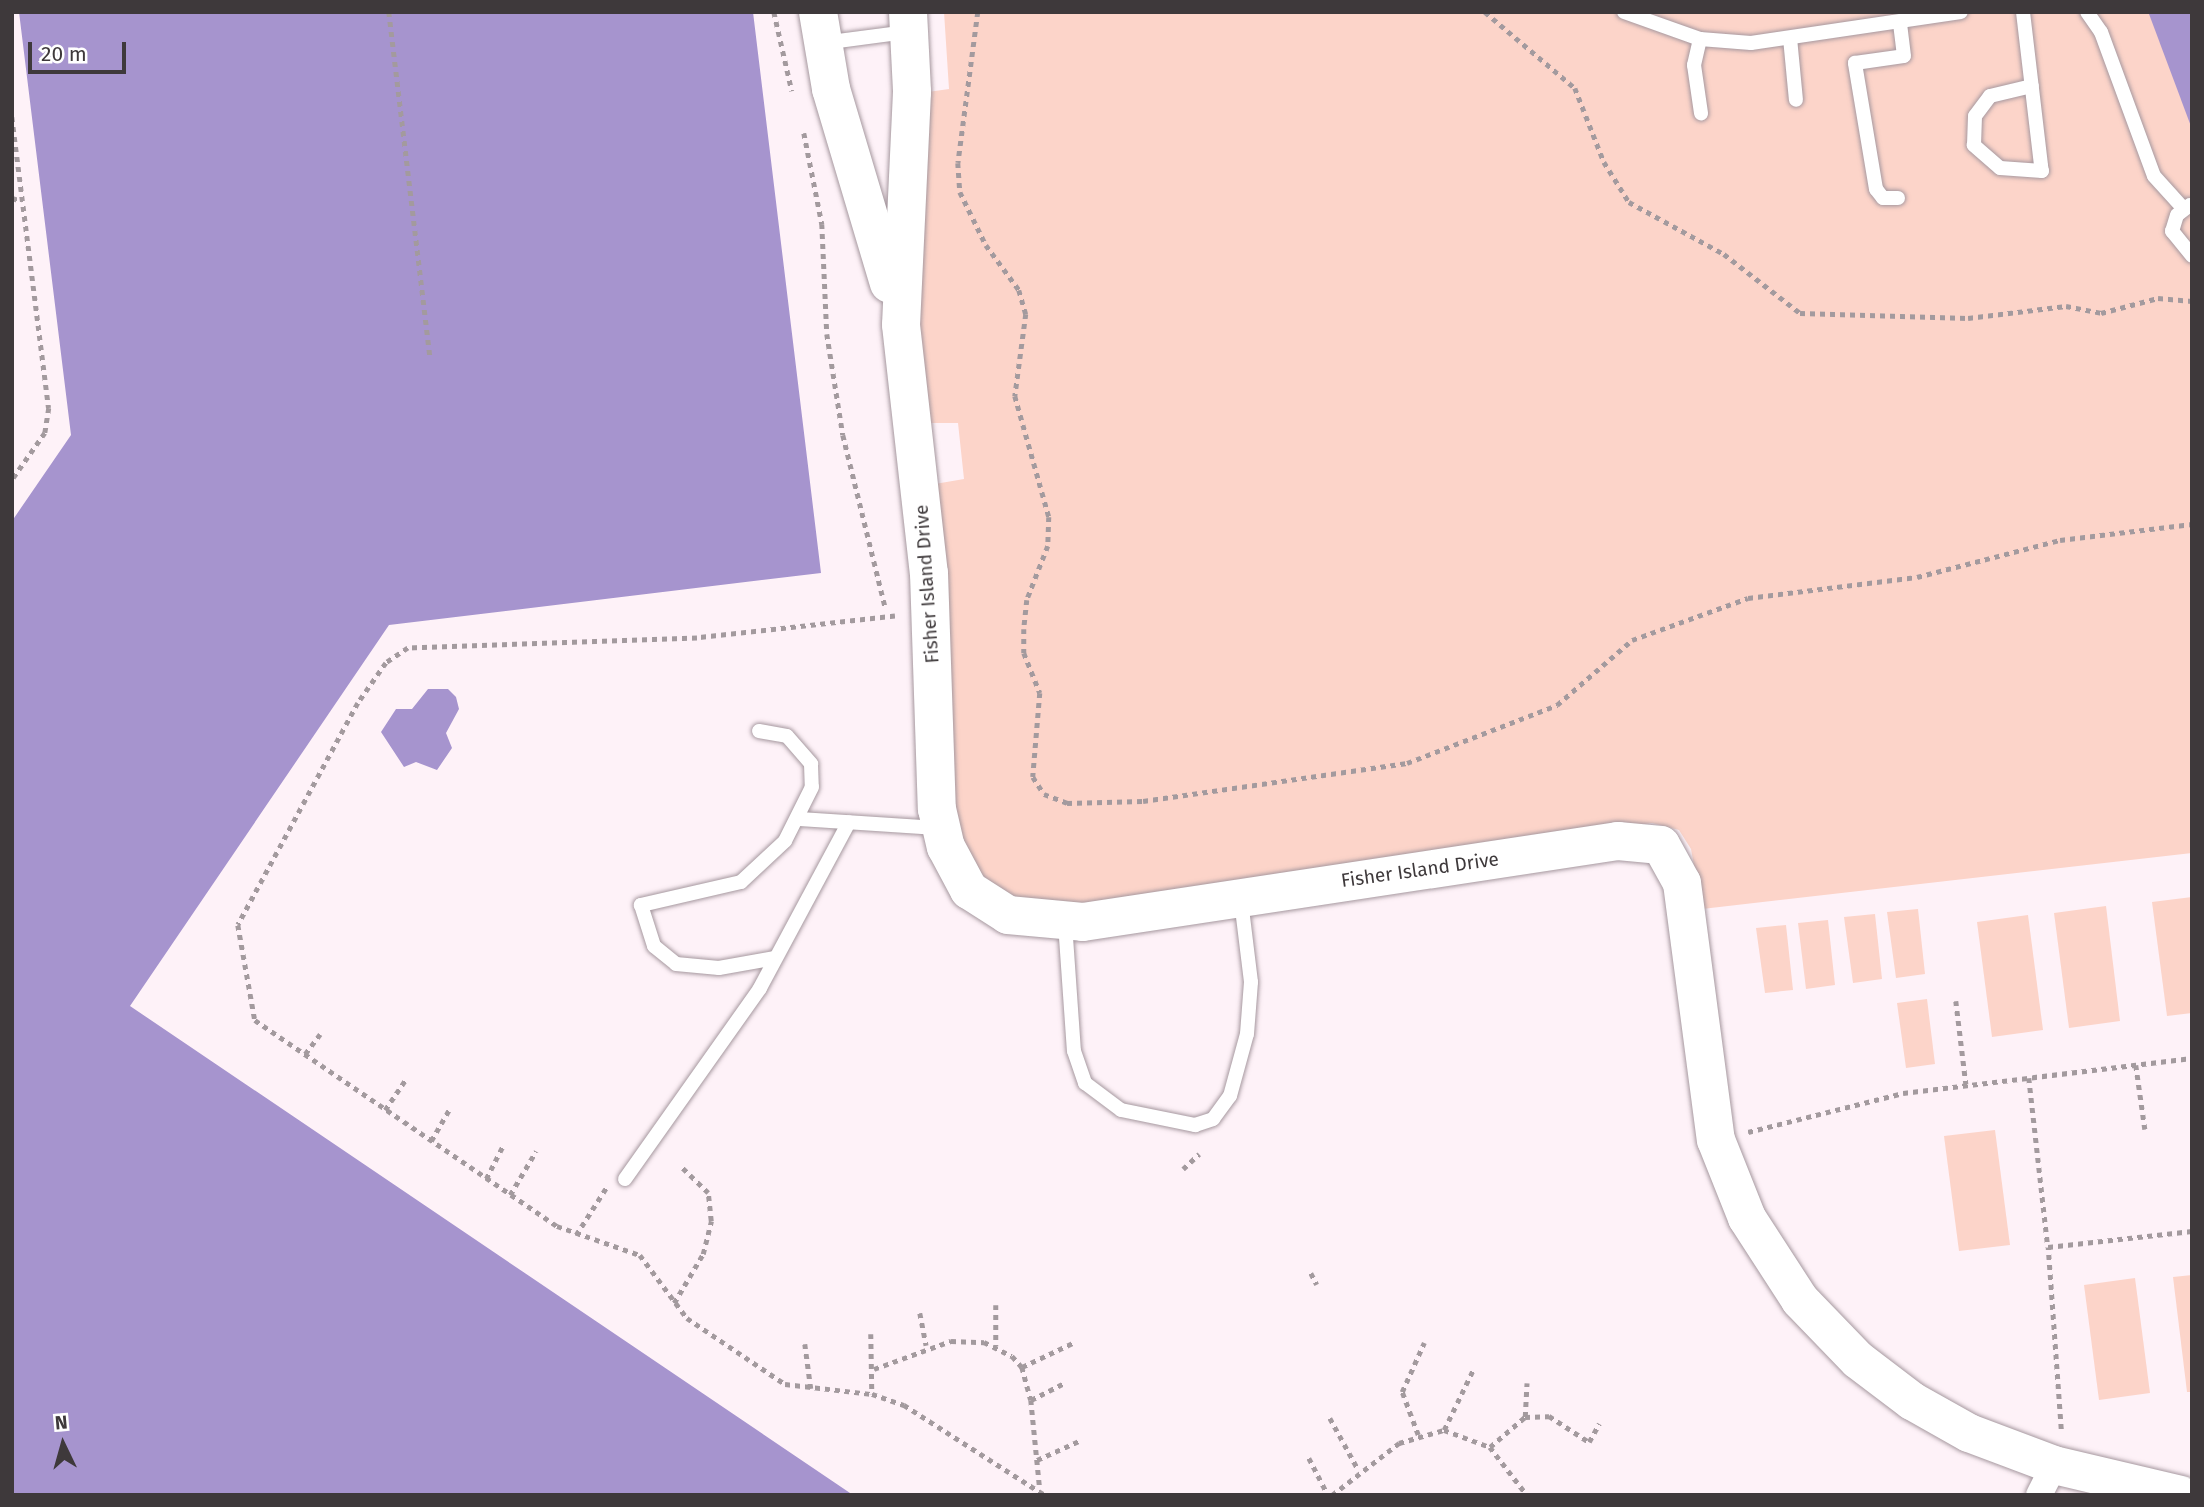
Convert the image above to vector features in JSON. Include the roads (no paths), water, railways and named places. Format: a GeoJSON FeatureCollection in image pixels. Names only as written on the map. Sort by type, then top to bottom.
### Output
{"type":"FeatureCollection","features":[{"type":"Feature","properties":{"kind":"street","name":"Fisher Island Drive"},"geometry":{"type":"LineString","coordinates":[[909,22],[901,325],[929,573],[941,828],[960,878],[980,901],[1026,920],[1065,923],[1618,841],[1661,845],[1682,883],[1716,1140],[1772,1259],[1838,1341],[1912,1401],[1998,1446],[2052,1468],[2181,1495]]}},
{"type":"Feature","properties":{"kind":"street","name":"Fisher Island Drive"},"geometry":{"type":"LineString","coordinates":[[820,28],[856,169],[901,325]]}},
{"type":"Feature","properties":{"kind":"street"},"geometry":{"type":"LineString","coordinates":[[856,169],[907,162]]}},
{"type":"Feature","properties":{"kind":"lane"},"geometry":{"type":"LineString","coordinates":[[1624,12],[1699,39],[1790,38],[1961,12]]}},
{"type":"Feature","properties":{"kind":"lane"},"geometry":{"type":"LineString","coordinates":[[2023,12],[2032,86],[2042,172],[2000,168],[1974,145],[1975,116],[1990,96],[2032,86]]}},
{"type":"Feature","properties":{"kind":"lane"},"geometry":{"type":"LineString","coordinates":[[2087,12],[2101,32],[2154,176],[2188,206],[2172,231],[2192,256]]}},
{"type":"Feature","properties":{"kind":"lane"},"geometry":{"type":"LineString","coordinates":[[820,28],[909,22]]}},
{"type":"Feature","properties":{"kind":"lane"},"geometry":{"type":"LineString","coordinates":[[1898,198],[1882,198],[1876,189],[1855,63],[1904,56],[1900,22]]}},
{"type":"Feature","properties":{"kind":"lane"},"geometry":{"type":"LineString","coordinates":[[1790,38],[1796,100]]}},
{"type":"Feature","properties":{"kind":"lane"},"geometry":{"type":"LineString","coordinates":[[1699,39],[1694,65],[1701,113]]}},
{"type":"Feature","properties":{"kind":"lane"},"geometry":{"type":"LineString","coordinates":[[759,731],[787,736],[811,764],[812,787],[799,819],[763,866],[741,882],[641,905],[654,946],[676,964],[719,968],[775,958]]}},
{"type":"Feature","properties":{"kind":"lane"},"geometry":{"type":"LineString","coordinates":[[799,819],[941,828]]}},
{"type":"Feature","properties":{"kind":"lane"},"geometry":{"type":"LineString","coordinates":[[625,1179],[693,1090],[775,958],[849,822]]}},
{"type":"Feature","properties":{"kind":"lane"},"geometry":{"type":"LineString","coordinates":[[1065,923],[1074,1051],[1085,1083],[1121,1110],[1195,1125],[1213,1119],[1230,1096],[1247,1034],[1250,958],[1240,896]]}}]}
